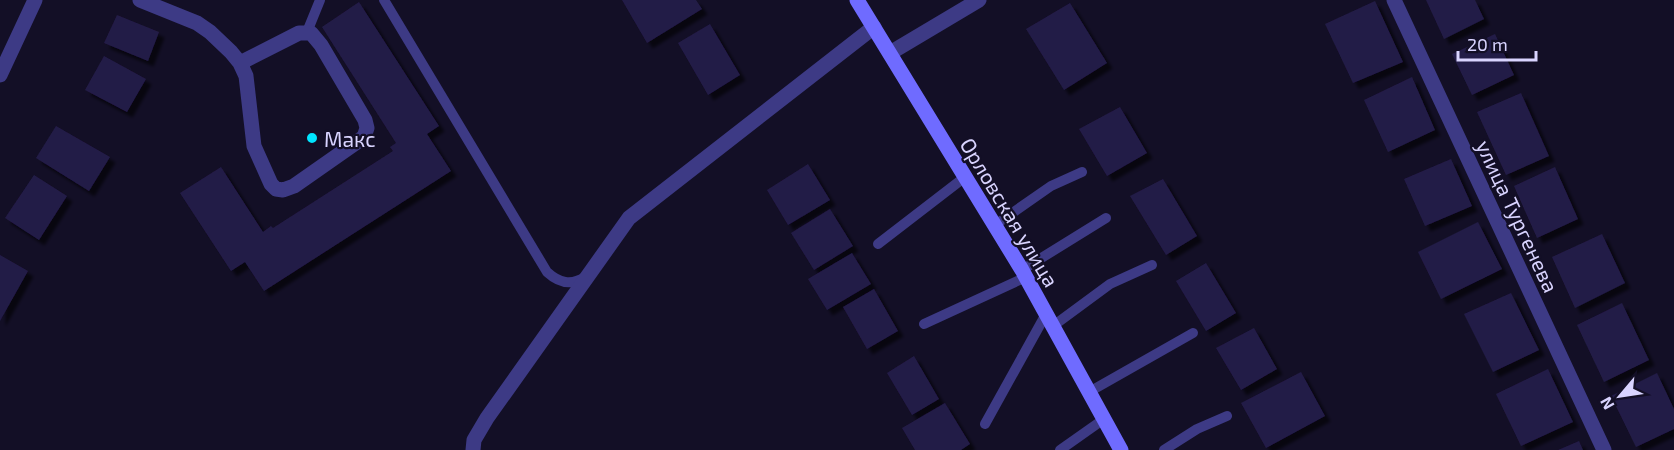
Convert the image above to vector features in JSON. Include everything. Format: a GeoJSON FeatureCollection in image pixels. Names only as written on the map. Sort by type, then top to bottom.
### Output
{"type":"FeatureCollection","features":[{"type":"Feature","properties":{"kind":"main road","name":"Орловская улица"},"geometry":{"type":"LineString","coordinates":[[857,0],[1024,273],[1121,450]]}},
{"type":"Feature","properties":{"kind":"street"},"geometry":{"type":"LineString","coordinates":[[0,75],[35,0]]}},
{"type":"Feature","properties":{"kind":"street"},"geometry":{"type":"LineString","coordinates":[[140,0],[197,23],[222,42],[240,63],[249,88],[256,152],[271,184],[276,189],[288,189],[362,139],[366,131],[365,120],[314,36],[307,32],[299,33],[240,63]]}},
{"type":"Feature","properties":{"kind":"street"},"geometry":{"type":"LineString","coordinates":[[890,53],[979,0]]}},
{"type":"Feature","properties":{"kind":"street","name":"улица Тургенева"},"geometry":{"type":"LineString","coordinates":[[1394,0],[1604,450]]}},
{"type":"Feature","properties":{"kind":"street"},"geometry":{"type":"LineString","coordinates":[[472,450],[474,440],[488,418],[629,218],[873,27]]}},
{"type":"Feature","properties":{"kind":"lane"},"geometry":{"type":"LineString","coordinates":[[307,32],[320,0]]}},
{"type":"Feature","properties":{"kind":"lane"},"geometry":{"type":"LineString","coordinates":[[384,0],[547,272],[554,279],[567,283],[578,281],[589,275]]}},
{"type":"Feature","properties":{"kind":"lane"},"geometry":{"type":"LineString","coordinates":[[995,225],[1051,186],[1082,171]]}},
{"type":"Feature","properties":{"kind":"lane"},"geometry":{"type":"LineString","coordinates":[[878,244],[965,177]]}},
{"type":"Feature","properties":{"kind":"lane"},"geometry":{"type":"LineString","coordinates":[[924,324],[1024,273],[1106,218]]}},
{"type":"Feature","properties":{"kind":"lane"},"geometry":{"type":"LineString","coordinates":[[985,424],[1050,320],[1110,284],[1152,265]]}},
{"type":"Feature","properties":{"kind":"lane"},"geometry":{"type":"LineString","coordinates":[[1089,392],[1193,333]]}},
{"type":"Feature","properties":{"kind":"lane"},"geometry":{"type":"LineString","coordinates":[[1164,450],[1197,429],[1227,416]]}},
{"type":"Feature","properties":{"kind":"lane"},"geometry":{"type":"LineString","coordinates":[[1060,450],[1104,419]]}},
{"type":"Feature","properties":{"kind":"building"},"geometry":{"type":"Polygon","coordinates":[[[622,0],[696,0],[702,9],[647,43],[622,0]]]}},
{"type":"Feature","properties":{"kind":"building"},"geometry":{"type":"Polygon","coordinates":[[[1426,0],[1475,0],[1484,19],[1444,39],[1426,0]]]}},
{"type":"Feature","properties":{"kind":"building"},"geometry":{"type":"Polygon","coordinates":[[[1375,1],[1403,62],[1353,83],[1325,24],[1375,1]]]}},
{"type":"Feature","properties":{"kind":"building"},"geometry":{"type":"Polygon","coordinates":[[[359,2],[439,126],[427,134],[451,171],[264,291],[245,262],[231,271],[180,193],[221,167],[263,232],[271,226],[273,228],[393,151],[390,147],[396,143],[322,27],[359,2]]]}},
{"type":"Feature","properties":{"kind":"building"},"geometry":{"type":"Polygon","coordinates":[[[1070,3],[1107,63],[1064,90],[1026,29],[1070,3]]]}},
{"type":"Feature","properties":{"kind":"building"},"geometry":{"type":"Polygon","coordinates":[[[117,15],[159,32],[148,61],[104,43],[117,15]]]}},
{"type":"Feature","properties":{"kind":"building"},"geometry":{"type":"Polygon","coordinates":[[[710,24],[740,75],[708,95],[678,43],[710,24]]]}},
{"type":"Feature","properties":{"kind":"building"},"geometry":{"type":"Polygon","coordinates":[[[1495,34],[1514,75],[1472,95],[1452,54],[1495,34]]]}},
{"type":"Feature","properties":{"kind":"building"},"geometry":{"type":"Polygon","coordinates":[[[104,56],[146,79],[127,112],[85,90],[104,56]]]}},
{"type":"Feature","properties":{"kind":"building"},"geometry":{"type":"Polygon","coordinates":[[[1412,77],[1435,130],[1388,152],[1364,100],[1412,77]]]}},
{"type":"Feature","properties":{"kind":"building"},"geometry":{"type":"Polygon","coordinates":[[[1521,93],[1549,156],[1506,175],[1477,112],[1521,93]]]}},
{"type":"Feature","properties":{"kind":"building"},"geometry":{"type":"Polygon","coordinates":[[[1120,107],[1147,153],[1107,176],[1079,129],[1120,107]]]}},
{"type":"Feature","properties":{"kind":"building"},"geometry":{"type":"Polygon","coordinates":[[[56,126],[110,157],[89,191],[36,158],[56,126]]]}},
{"type":"Feature","properties":{"kind":"building"},"geometry":{"type":"Polygon","coordinates":[[[1451,159],[1472,206],[1425,226],[1404,179],[1451,159]]]}},
{"type":"Feature","properties":{"kind":"building"},"geometry":{"type":"Polygon","coordinates":[[[808,164],[830,200],[788,225],[767,190],[808,164]]]}},
{"type":"Feature","properties":{"kind":"building"},"geometry":{"type":"Polygon","coordinates":[[[1555,167],[1578,219],[1537,238],[1514,186],[1555,167]]]}},
{"type":"Feature","properties":{"kind":"building"},"geometry":{"type":"Polygon","coordinates":[[[34,175],[67,196],[39,240],[5,218],[34,175]]]}},
{"type":"Feature","properties":{"kind":"building"},"geometry":{"type":"Polygon","coordinates":[[[1163,179],[1197,236],[1166,255],[1130,196],[1163,179]]]}},
{"type":"Feature","properties":{"kind":"building"},"geometry":{"type":"Polygon","coordinates":[[[830,209],[853,246],[814,270],[791,233],[830,209]]]}},
{"type":"Feature","properties":{"kind":"building"},"geometry":{"type":"Polygon","coordinates":[[[1478,222],[1502,269],[1441,299],[1418,252],[1478,222]]]}},
{"type":"Feature","properties":{"kind":"building"},"geometry":{"type":"Polygon","coordinates":[[[1602,234],[1625,283],[1575,308],[1552,257],[1602,234]]]}},
{"type":"Feature","properties":{"kind":"building"},"geometry":{"type":"Polygon","coordinates":[[[852,253],[871,284],[827,310],[808,279],[852,253]]]}},
{"type":"Feature","properties":{"kind":"building"},"geometry":{"type":"Polygon","coordinates":[[[0,255],[28,271],[0,321],[0,255]]]}},
{"type":"Feature","properties":{"kind":"building"},"geometry":{"type":"Polygon","coordinates":[[[1206,263],[1236,313],[1206,331],[1176,281],[1206,263]]]}},
{"type":"Feature","properties":{"kind":"building"},"geometry":{"type":"Polygon","coordinates":[[[874,289],[898,331],[867,349],[843,307],[874,289]]]}},
{"type":"Feature","properties":{"kind":"building"},"geometry":{"type":"Polygon","coordinates":[[[1511,293],[1539,350],[1493,372],[1464,314],[1511,293]]]}},
{"type":"Feature","properties":{"kind":"building"},"geometry":{"type":"Polygon","coordinates":[[[1622,303],[1649,360],[1604,382],[1577,325],[1622,303]]]}},
{"type":"Feature","properties":{"kind":"building"},"geometry":{"type":"Polygon","coordinates":[[[1254,328],[1277,369],[1241,390],[1216,348],[1254,328]]]}},
{"type":"Feature","properties":{"kind":"building"},"geometry":{"type":"Polygon","coordinates":[[[914,356],[939,399],[912,415],[887,373],[914,356]]]}},
{"type":"Feature","properties":{"kind":"building"},"geometry":{"type":"Polygon","coordinates":[[[1548,369],[1573,422],[1521,446],[1496,394],[1548,369]]]}},
{"type":"Feature","properties":{"kind":"building"},"geometry":{"type":"Polygon","coordinates":[[[1301,372],[1325,416],[1266,448],[1241,403],[1301,372]]]}},
{"type":"Feature","properties":{"kind":"building"},"geometry":{"type":"Polygon","coordinates":[[[1657,373],[1674,409],[1674,429],[1636,447],[1611,396],[1657,373]]]}},
{"type":"Feature","properties":{"kind":"building"},"geometry":{"type":"Polygon","coordinates":[[[945,403],[970,444],[961,450],[915,450],[902,428],[945,403]]]}},
{"type":"Feature","properties":{"kind":"building"},"geometry":{"type":"Polygon","coordinates":[[[1579,441],[1583,450],[1558,450],[1579,441]]]}},
{"type":"Feature","properties":{"kind":"place","name":"Макс"},"geometry":{"type":"Point","coordinates":[312,138]}}]}
